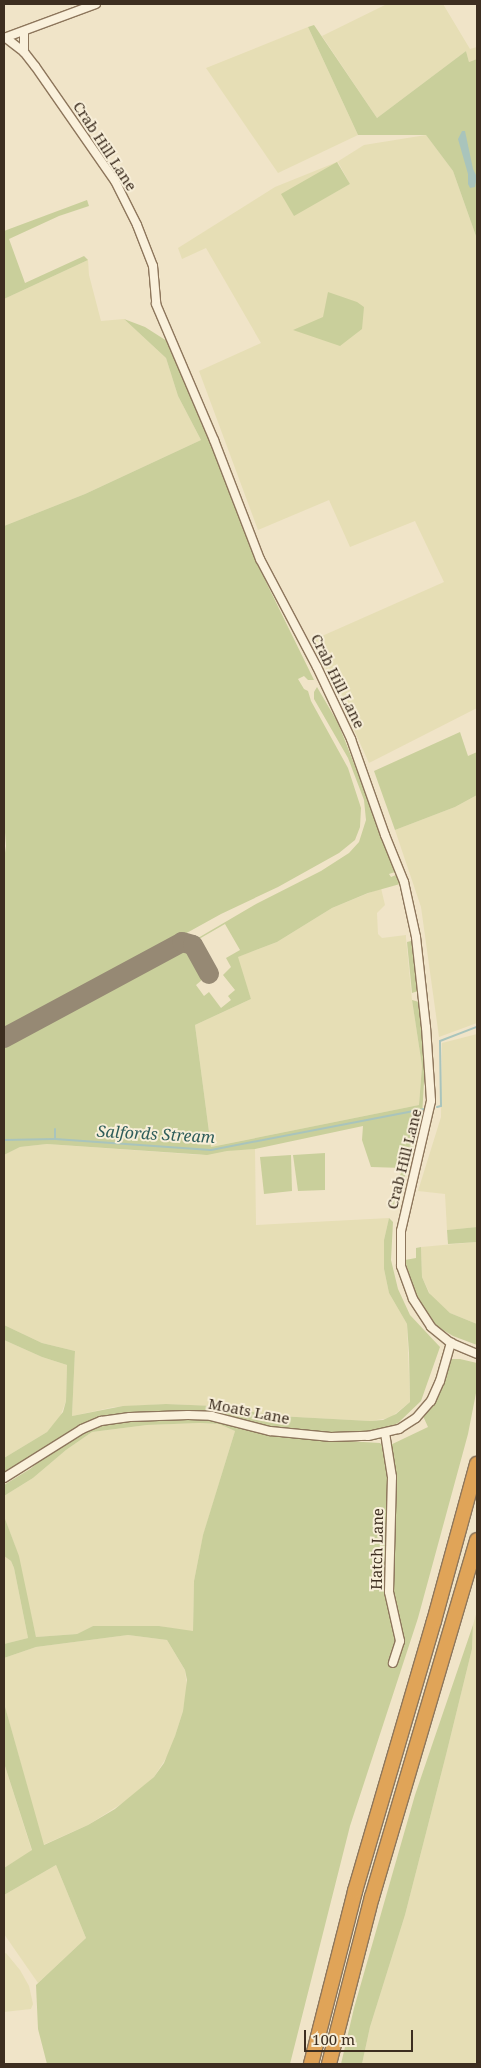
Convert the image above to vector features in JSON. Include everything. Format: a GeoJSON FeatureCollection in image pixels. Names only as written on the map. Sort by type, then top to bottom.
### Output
{"type":"FeatureCollection","features":[{"type":"Feature","properties":{"kind":"highway"},"geometry":{"type":"LineString","coordinates":[[311,2064],[355,1892],[432,1630],[477,1464]]}},
{"type":"Feature","properties":{"kind":"highway"},"geometry":{"type":"LineString","coordinates":[[329,2064],[372,1897],[477,1540]]}},
{"type":"Feature","properties":{"kind":"street"},"geometry":{"type":"LineString","coordinates":[[5,38],[96,4]]}},
{"type":"Feature","properties":{"kind":"street"},"geometry":{"type":"LineString","coordinates":[[24,32],[24,52]]}},
{"type":"Feature","properties":{"kind":"street","name":"Crab Hill Lane"},"geometry":{"type":"LineString","coordinates":[[5,38],[24,52],[115,181],[137,225],[153,266],[156,304],[214,440],[260,559],[312,657],[351,739],[404,882],[416,937],[426,1027],[431,1102],[401,1231],[400,1260],[405,1281],[421,1314],[434,1329],[452,1343],[477,1354]]}},
{"type":"Feature","properties":{"kind":"street","name":"Moats Lane"},"geometry":{"type":"LineString","coordinates":[[4,1478],[82,1429],[101,1421],[130,1417],[211,1416],[270,1430],[332,1436],[368,1436],[385,1432],[409,1423],[428,1406],[440,1381],[452,1343]]}},
{"type":"Feature","properties":{"kind":"street","name":"Hatch Lane"},"geometry":{"type":"LineString","coordinates":[[385,1432],[392,1477],[389,1592],[400,1641],[393,1663]]}},
{"type":"Feature","properties":{"kind":"shaded area"},"geometry":{"type":"Polygon","coordinates":[[[387,4],[443,4],[470,49],[477,47],[477,59],[469,62],[466,51],[377,118],[322,36],[387,4]]]}},
{"type":"Feature","properties":{"kind":"shaded area"},"geometry":{"type":"Polygon","coordinates":[[[308,27],[358,135],[278,173],[206,68],[308,27]]]}},
{"type":"Feature","properties":{"kind":"shaded area"},"geometry":{"type":"Polygon","coordinates":[[[426,135],[453,171],[477,239],[477,708],[369,763],[313,640],[444,582],[415,521],[350,547],[329,500],[258,530],[199,371],[261,343],[206,248],[182,259],[178,248],[275,187],[337,162],[364,145],[426,135]],[[338,162],[294,215],[350,184],[338,162]]]}},
{"type":"Feature","properties":{"kind":"shaded area"},"geometry":{"type":"Polygon","coordinates":[[[88,260],[89,275],[101,321],[124,319],[166,358],[178,396],[201,440],[85,494],[4,526],[4,299],[88,260]]]}},
{"type":"Feature","properties":{"kind":"shaded area"},"geometry":{"type":"Polygon","coordinates":[[[477,795],[477,1023],[439,1037],[421,907],[395,830],[455,807],[477,795]]]}},
{"type":"Feature","properties":{"kind":"shaded area"},"geometry":{"type":"Polygon","coordinates":[[[381,888],[385,905],[377,913],[378,934],[382,938],[406,935],[412,1000],[422,1066],[419,1105],[211,1147],[195,1025],[251,999],[237,957],[277,942],[332,908],[381,888]]]}},
{"type":"Feature","properties":{"kind":"shaded area"},"geometry":{"type":"Polygon","coordinates":[[[477,1034],[477,1227],[447,1230],[445,1194],[418,1191],[441,1117],[442,1043],[477,1034]]]}},
{"type":"Feature","properties":{"kind":"shaded area"},"geometry":{"type":"Polygon","coordinates":[[[47,1144],[201,1155],[232,1150],[255,1149],[256,1225],[389,1218],[384,1240],[384,1269],[389,1293],[407,1324],[410,1402],[390,1418],[370,1421],[278,1416],[215,1406],[166,1404],[114,1407],[72,1416],[75,1351],[42,1343],[4,1325],[4,1155],[20,1147],[47,1144]]]}},
{"type":"Feature","properties":{"kind":"shaded area"},"geometry":{"type":"Polygon","coordinates":[[[477,1242],[477,1324],[450,1313],[431,1296],[422,1277],[421,1247],[477,1242]]]}},
{"type":"Feature","properties":{"kind":"shaded area"},"geometry":{"type":"Polygon","coordinates":[[[4,1340],[42,1357],[67,1365],[66,1401],[60,1417],[47,1432],[4,1458],[4,1340]]]}},
{"type":"Feature","properties":{"kind":"shaded area"},"geometry":{"type":"Polygon","coordinates":[[[219,1424],[235,1431],[203,1536],[194,1581],[193,1632],[159,1626],[93,1626],[77,1634],[36,1637],[15,1546],[4,1516],[4,1496],[33,1478],[66,1450],[92,1432],[147,1425],[219,1424]]]}},
{"type":"Feature","properties":{"kind":"shaded area"},"geometry":{"type":"Polygon","coordinates":[[[4,1556],[11,1561],[14,1568],[28,1638],[4,1644],[4,1556]]]}},
{"type":"Feature","properties":{"kind":"shaded area"},"geometry":{"type":"Polygon","coordinates":[[[477,1611],[477,2064],[362,2064],[370,2027],[405,1915],[446,1755],[472,1649],[473,1625],[477,1611]]]}},
{"type":"Feature","properties":{"kind":"shaded area"},"geometry":{"type":"Polygon","coordinates":[[[128,1635],[167,1640],[185,1670],[187,1687],[183,1711],[170,1752],[154,1777],[132,1797],[88,1825],[43,1845],[4,1703],[4,1658],[36,1647],[128,1635]]]}},
{"type":"Feature","properties":{"kind":"shaded area"},"geometry":{"type":"Polygon","coordinates":[[[4,1763],[32,1851],[4,1868],[4,1763]]]}},
{"type":"Feature","properties":{"kind":"shaded area"},"geometry":{"type":"Polygon","coordinates":[[[56,1865],[86,1938],[38,1983],[4,1934],[4,1895],[56,1865]]]}},
{"type":"Feature","properties":{"kind":"shaded area"},"geometry":{"type":"Polygon","coordinates":[[[6,1953],[20,1970],[29,1986],[33,2004],[31,2009],[4,2012],[4,1954],[6,1953]]]}},
{"type":"Feature","properties":{"kind":"green space"},"geometry":{"type":"Polygon","coordinates":[[[314,25],[377,118],[466,51],[469,62],[477,59],[477,239],[453,171],[426,135],[358,135],[308,27],[314,25]]]}},
{"type":"Feature","properties":{"kind":"green space"},"geometry":{"type":"Polygon","coordinates":[[[337,162],[350,184],[294,216],[281,194],[337,162]]]}},
{"type":"Feature","properties":{"kind":"green space"},"geometry":{"type":"Polygon","coordinates":[[[87,200],[89,206],[59,216],[9,239],[25,283],[84,256],[88,260],[4,299],[4,231],[87,200]]]}},
{"type":"Feature","properties":{"kind":"green space"},"geometry":{"type":"Polygon","coordinates":[[[328,292],[357,302],[364,307],[362,329],[340,346],[293,330],[323,317],[328,292]]]}},
{"type":"Feature","properties":{"kind":"green space"},"geometry":{"type":"Polygon","coordinates":[[[124,319],[145,327],[170,343],[267,584],[314,680],[308,680],[304,676],[298,679],[304,689],[308,691],[311,701],[348,768],[361,808],[360,827],[355,840],[339,853],[278,887],[221,914],[4,1034],[4,860],[6,846],[4,819],[4,526],[85,494],[201,440],[178,396],[166,358],[124,319]]]}},
{"type":"Feature","properties":{"kind":"green space"},"geometry":{"type":"Polygon","coordinates":[[[317,687],[338,723],[355,766],[395,872],[389,874],[391,877],[396,875],[400,884],[368,893],[332,908],[277,942],[238,957],[251,999],[195,1025],[211,1147],[419,1105],[422,1066],[412,1000],[419,1002],[426,1045],[422,1117],[408,1168],[393,1207],[387,1208],[403,1168],[371,1167],[362,1140],[363,1126],[255,1149],[207,1155],[47,1144],[20,1147],[4,1155],[4,1042],[96,991],[185,947],[203,979],[196,985],[204,996],[209,992],[221,1008],[231,1000],[228,996],[235,990],[223,975],[231,967],[226,958],[240,950],[225,924],[198,938],[256,904],[321,871],[349,853],[359,842],[366,820],[364,800],[348,758],[314,699],[314,692],[317,687]]]}},
{"type":"Feature","properties":{"kind":"green space"},"geometry":{"type":"Polygon","coordinates":[[[460,732],[468,756],[477,752],[477,795],[455,807],[395,830],[374,771],[460,732]]]}},
{"type":"Feature","properties":{"kind":"green space"},"geometry":{"type":"Polygon","coordinates":[[[411,941],[413,944],[418,991],[412,993],[407,942],[411,941]]]}},
{"type":"Feature","properties":{"kind":"green space"},"geometry":{"type":"Polygon","coordinates":[[[325,1153],[325,1190],[298,1191],[293,1155],[325,1153]]]}},
{"type":"Feature","properties":{"kind":"green space"},"geometry":{"type":"Polygon","coordinates":[[[291,1155],[292,1191],[264,1194],[260,1157],[291,1155]]]}},
{"type":"Feature","properties":{"kind":"green space"},"geometry":{"type":"Polygon","coordinates":[[[389,1218],[393,1222],[391,1260],[398,1289],[410,1315],[440,1347],[421,1401],[398,1423],[383,1430],[350,1434],[280,1429],[215,1414],[130,1414],[100,1417],[76,1427],[4,1474],[4,1458],[47,1432],[63,1412],[66,1401],[67,1365],[42,1357],[4,1340],[4,1325],[42,1343],[75,1351],[72,1416],[123,1406],[166,1404],[215,1406],[278,1416],[370,1421],[383,1420],[396,1414],[410,1402],[409,1353],[407,1324],[389,1293],[384,1269],[384,1240],[389,1218]]]}},
{"type":"Feature","properties":{"kind":"green space"},"geometry":{"type":"Polygon","coordinates":[[[477,1227],[477,1242],[448,1244],[447,1230],[477,1227]]]}},
{"type":"Feature","properties":{"kind":"green space"},"geometry":{"type":"Polygon","coordinates":[[[421,1247],[422,1277],[429,1293],[450,1313],[477,1324],[477,1345],[453,1336],[438,1327],[427,1317],[415,1296],[405,1260],[416,1258],[416,1248],[421,1247]]]}},
{"type":"Feature","properties":{"kind":"green space"},"geometry":{"type":"Polygon","coordinates":[[[449,1359],[460,1359],[477,1363],[477,1388],[468,1434],[418,1618],[350,1826],[290,2064],[47,2064],[38,2029],[36,1985],[86,1938],[56,1865],[4,1895],[4,1868],[32,1850],[4,1763],[4,1703],[44,1845],[88,1825],[115,1809],[154,1777],[164,1763],[175,1736],[183,1711],[187,1680],[185,1670],[167,1640],[128,1635],[36,1647],[4,1658],[4,1644],[28,1638],[14,1568],[11,1561],[4,1556],[4,1516],[19,1556],[36,1637],[77,1634],[93,1626],[159,1626],[193,1631],[194,1581],[203,1535],[235,1431],[219,1424],[200,1423],[147,1425],[92,1432],[66,1450],[33,1478],[4,1496],[4,1485],[30,1469],[59,1445],[85,1430],[108,1424],[164,1419],[216,1420],[329,1440],[380,1443],[384,1448],[428,1427],[423,1416],[431,1405],[449,1359]]]}},
{"type":"Feature","properties":{"kind":"green space"},"geometry":{"type":"Polygon","coordinates":[[[473,1625],[472,1649],[446,1755],[405,1915],[370,2027],[362,2064],[341,2064],[354,2008],[415,1795],[473,1625]]]}},
{"type":"Feature","properties":{"kind":"water"},"geometry":{"type":"Polygon","coordinates":[[[462,131],[465,131],[473,169],[477,177],[475,187],[470,188],[458,139],[462,131]]]}},
{"type":"Feature","properties":{"kind":"waterway","name":"Salfords Stream"},"geometry":{"type":"LineString","coordinates":[[437,1107],[441,1106],[440,1041],[477,1027]]}},
{"type":"Feature","properties":{"kind":"waterway","name":"Salfords Stream"},"geometry":{"type":"LineString","coordinates":[[4,1140],[55,1139],[211,1150],[424,1109]]}},
{"type":"Feature","properties":{"kind":"waterway"},"geometry":{"type":"LineString","coordinates":[[55,1129],[55,1139]]}},
{"type":"Feature","properties":{"kind":"taxiway"},"geometry":{"type":"LineString","coordinates":[[4,1038],[182,942],[193,945],[209,974]]}}]}
